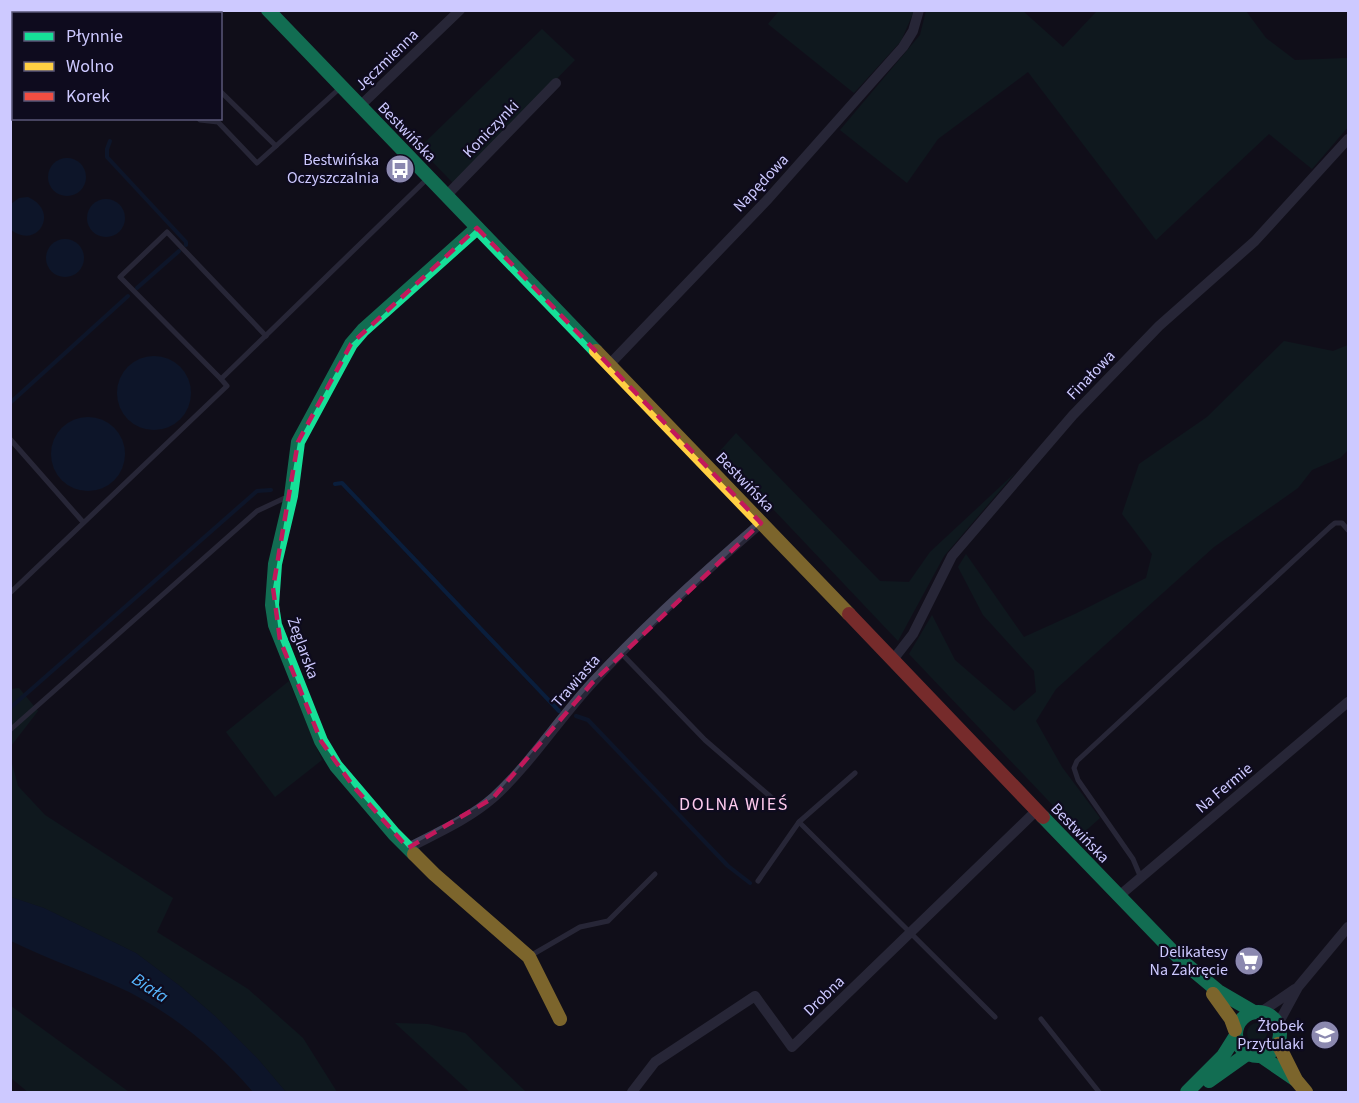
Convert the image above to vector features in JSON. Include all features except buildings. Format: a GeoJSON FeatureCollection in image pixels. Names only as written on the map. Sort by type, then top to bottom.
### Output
{"type":"FeatureCollection","features":[{"type":"Feature","properties":{"kind":"street","name":"Bestwińska"},"geometry":{"type":"LineString","coordinates":[[268,10],[1036,811],[1198,975],[1231,1018],[1235,1034]]}},
{"type":"Feature","properties":{"kind":"street","name":"Jęczmienna"},"geometry":{"type":"LineString","coordinates":[[360,106],[460,10]]}},
{"type":"Feature","properties":{"kind":"street","name":"Napędowa"},"geometry":{"type":"LineString","coordinates":[[609,365],[768,199],[903,47],[913,31],[919,10]]}},
{"type":"Feature","properties":{"kind":"street","name":"Koniczynki"},"geometry":{"type":"LineString","coordinates":[[446,196],[556,84]]}},
{"type":"Feature","properties":{"kind":"street","name":"Finałowa"},"geometry":{"type":"LineString","coordinates":[[892,661],[913,633],[952,556],[1073,415],[1159,326],[1255,240],[1348,139]]}},
{"type":"Feature","properties":{"kind":"street","name":"Żeglarska"},"geometry":{"type":"LineString","coordinates":[[477,228],[363,330],[351,345],[298,442],[291,496],[275,564],[272,605],[280,640],[321,741],[329,754],[352,786],[408,848],[434,874],[529,957],[560,1019]]}},
{"type":"Feature","properties":{"kind":"street","name":"Trawiasta"},"geometry":{"type":"LineString","coordinates":[[408,848],[472,814],[493,798],[546,740],[592,683],[621,653],[761,523]]}},
{"type":"Feature","properties":{"kind":"street","name":"Na Fermie"},"geometry":{"type":"LineString","coordinates":[[1119,896],[1348,702]]}},
{"type":"Feature","properties":{"kind":"street","name":"Drobna"},"geometry":{"type":"LineString","coordinates":[[632,1092],[655,1062],[755,996],[792,1047],[1036,811]]}},
{"type":"Feature","properties":{"kind":"street"},"geometry":{"type":"LineString","coordinates":[[1278,1024],[1298,987],[1348,927]]}},
{"type":"Feature","properties":{"kind":"street","name":"Bestwińska"},"geometry":{"type":"LineString","coordinates":[[1198,975],[1231,1000],[1258,1012]]}},
{"type":"Feature","properties":{"kind":"street"},"geometry":{"type":"LineString","coordinates":[[1189,1092],[1223,1056],[1242,1018],[1258,1012],[1298,987]]}},
{"type":"Feature","properties":{"kind":"street"},"geometry":{"type":"LineString","coordinates":[[1189,1092],[1254,1055],[1274,1050],[1278,1044],[1280,1031],[1278,1024],[1268,1014],[1258,1012]]}},
{"type":"Feature","properties":{"kind":"street"},"geometry":{"type":"LineString","coordinates":[[1235,1034],[1241,1050],[1254,1055],[1296,1080]]}},
{"type":"Feature","properties":{"kind":"street"},"geometry":{"type":"LineString","coordinates":[[1278,1044],[1296,1080],[1306,1092]]}},
{"type":"Feature","properties":{"kind":"lane"},"geometry":{"type":"LineString","coordinates":[[200,120],[218,123],[257,163],[342,87]]}},
{"type":"Feature","properties":{"kind":"lane"},"geometry":{"type":"LineString","coordinates":[[222,94],[276,146]]}},
{"type":"Feature","properties":{"kind":"lane"},"geometry":{"type":"LineString","coordinates":[[221,379],[428,178]]}},
{"type":"Feature","properties":{"kind":"lane"},"geometry":{"type":"LineString","coordinates":[[10,593],[227,386],[120,277],[166,232],[266,336]]}},
{"type":"Feature","properties":{"kind":"lane"},"geometry":{"type":"LineString","coordinates":[[10,439],[83,522]]}},
{"type":"Feature","properties":{"kind":"lane"},"geometry":{"type":"LineString","coordinates":[[10,730],[257,511],[291,496]]}},
{"type":"Feature","properties":{"kind":"lane"},"geometry":{"type":"LineString","coordinates":[[1140,878],[1133,859],[1078,780],[1074,768],[1077,760],[1330,527],[1335,523],[1342,523],[1348,530]]}},
{"type":"Feature","properties":{"kind":"lane"},"geometry":{"type":"LineString","coordinates":[[621,653],[705,740],[772,798]]}},
{"type":"Feature","properties":{"kind":"lane"},"geometry":{"type":"LineString","coordinates":[[758,881],[799,822],[855,773]]}},
{"type":"Feature","properties":{"kind":"lane"},"geometry":{"type":"LineString","coordinates":[[799,822],[909,934],[995,1017]]}},
{"type":"Feature","properties":{"kind":"lane"},"geometry":{"type":"LineString","coordinates":[[529,957],[580,927],[608,921],[655,874]]}},
{"type":"Feature","properties":{"kind":"lane"},"geometry":{"type":"LineString","coordinates":[[1041,1019],[1099,1092]]}},
{"type":"Feature","properties":{"kind":"highlighted area"},"geometry":{"type":"Polygon","coordinates":[[[477,228],[761,523],[592,683],[493,798],[408,848],[353,786],[321,741],[280,640],[273,588],[298,442],[351,344],[477,228]]]}},
{"type":"Feature","properties":{"kind":"green space"},"geometry":{"type":"Polygon","coordinates":[[[779,11],[914,11],[901,41],[854,93],[768,24],[779,11]]]}},
{"type":"Feature","properties":{"kind":"green space"},"geometry":{"type":"Polygon","coordinates":[[[926,11],[1023,11],[1063,47],[1097,11],[1246,11],[1266,38],[1295,60],[1348,58],[1348,127],[1312,169],[1269,134],[1156,240],[1028,72],[938,139],[907,183],[840,130],[920,35],[926,11]]]}},
{"type":"Feature","properties":{"kind":"green space"},"geometry":{"type":"Polygon","coordinates":[[[542,29],[575,60],[454,184],[419,148],[542,29]]]}},
{"type":"Feature","properties":{"kind":"green space"},"geometry":{"type":"Polygon","coordinates":[[[1284,341],[1333,351],[1348,345],[1348,450],[1340,458],[1312,470],[1298,488],[1214,547],[1056,689],[1036,721],[1062,767],[1100,818],[1081,835],[909,654],[932,615],[955,660],[1014,711],[1036,692],[1034,671],[983,615],[958,567],[966,554],[1024,637],[1146,578],[1152,554],[1122,514],[1139,464],[1207,417],[1284,341]]]}},
{"type":"Feature","properties":{"kind":"green space"},"geometry":{"type":"Polygon","coordinates":[[[736,433],[880,581],[909,582],[930,552],[1016,472],[944,556],[898,641],[719,452],[736,433]]]}},
{"type":"Feature","properties":{"kind":"green space"},"geometry":{"type":"Polygon","coordinates":[[[289,681],[322,760],[275,797],[226,732],[289,681]]]}},
{"type":"Feature","properties":{"kind":"green space"},"geometry":{"type":"Polygon","coordinates":[[[19,688],[38,711],[11,746],[11,689],[19,688]]]}},
{"type":"Feature","properties":{"kind":"green space"},"geometry":{"type":"Polygon","coordinates":[[[10,756],[18,786],[45,815],[173,898],[157,932],[248,989],[303,1038],[337,1092],[286,1092],[258,1059],[215,1016],[136,953],[44,908],[11,897],[10,756]]]}},
{"type":"Feature","properties":{"kind":"green space"},"geometry":{"type":"Polygon","coordinates":[[[11,1006],[129,1092],[28,1092],[11,1078],[11,1006]]]}},
{"type":"Feature","properties":{"kind":"green space"},"geometry":{"type":"Polygon","coordinates":[[[395,1023],[428,1024],[465,1033],[526,1092],[470,1092],[395,1023]]]}},
{"type":"Feature","properties":{"kind":"green space"},"geometry":{"type":"Polygon","coordinates":[[[1253,1023],[1261,1023],[1267,1029],[1267,1037],[1261,1043],[1253,1043],[1247,1037],[1247,1029],[1253,1023]]]}},
{"type":"Feature","properties":{"kind":"water"},"geometry":{"type":"Polygon","coordinates":[[[67,158],[81,163],[86,177],[81,191],[67,196],[53,191],[48,177],[53,163],[67,158]]]}},
{"type":"Feature","properties":{"kind":"water"},"geometry":{"type":"Polygon","coordinates":[[[28,197],[38,204],[43,211],[44,219],[42,227],[37,232],[21,235],[11,230],[11,204],[19,198],[28,197]]]}},
{"type":"Feature","properties":{"kind":"water"},"geometry":{"type":"Polygon","coordinates":[[[106,199],[120,204],[125,218],[120,232],[106,237],[92,232],[87,218],[92,204],[106,199]]]}},
{"type":"Feature","properties":{"kind":"water"},"geometry":{"type":"Polygon","coordinates":[[[65,239],[79,244],[84,258],[79,272],[65,277],[51,272],[46,258],[51,244],[65,239]]]}},
{"type":"Feature","properties":{"kind":"water"},"geometry":{"type":"Polygon","coordinates":[[[154,356],[175,362],[185,372],[191,393],[185,414],[175,424],[154,430],[133,424],[123,414],[117,393],[123,372],[133,362],[154,356]]]}},
{"type":"Feature","properties":{"kind":"water"},"geometry":{"type":"Polygon","coordinates":[[[81,417],[95,417],[109,423],[119,433],[125,447],[125,461],[119,475],[109,485],[95,491],[81,491],[67,485],[57,475],[51,461],[51,447],[57,433],[67,423],[81,417]]]}},
{"type":"Feature","properties":{"kind":"water","name":"Biała"},"geometry":{"type":"Polygon","coordinates":[[[11,897],[44,908],[136,953],[215,1016],[258,1059],[286,1092],[253,1092],[211,1049],[163,1012],[129,992],[11,941],[11,897]]]}},
{"type":"Feature","properties":{"kind":"waterway"},"geometry":{"type":"LineString","coordinates":[[110,141],[107,157],[186,242],[186,245]]}},
{"type":"Feature","properties":{"kind":"waterway"},"geometry":{"type":"LineString","coordinates":[[137,288],[179,251]]}},
{"type":"Feature","properties":{"kind":"waterway"},"geometry":{"type":"LineString","coordinates":[[10,403],[128,296]]}},
{"type":"Feature","properties":{"kind":"waterway"},"geometry":{"type":"LineString","coordinates":[[335,484],[342,483],[559,711]]}},
{"type":"Feature","properties":{"kind":"waterway"},"geometry":{"type":"LineString","coordinates":[[10,708],[257,491],[271,490]]}},
{"type":"Feature","properties":{"kind":"waterway"},"geometry":{"type":"LineString","coordinates":[[576,716],[588,720],[728,866],[750,883]]}},
{"type":"Feature","properties":{"kind":"traffic: fast"},"geometry":{"type":"LineString","coordinates":[[268,10],[596,351]]}},
{"type":"Feature","properties":{"kind":"traffic: fast"},"geometry":{"type":"LineString","coordinates":[[414,854],[336,766],[321,741],[275,625],[272,605],[275,564],[291,496],[298,442],[351,344],[363,330],[477,228]]}},
{"type":"Feature","properties":{"kind":"traffic: fast"},"geometry":{"type":"LineString","coordinates":[[1043,817],[1182,961],[1218,991],[1254,1012]]}},
{"type":"Feature","properties":{"kind":"traffic: fast"},"geometry":{"type":"LineString","coordinates":[[1258,1012],[1267,1013],[1274,1018],[1279,1025],[1280,1034],[1279,1043],[1274,1050],[1267,1055],[1258,1056],[1249,1055],[1242,1050],[1237,1043],[1236,1034],[1237,1025],[1242,1018],[1249,1013],[1258,1012]]}},
{"type":"Feature","properties":{"kind":"traffic: fast"},"geometry":{"type":"LineString","coordinates":[[1187,1092],[1223,1056],[1235,1037]]}},
{"type":"Feature","properties":{"kind":"traffic: fast"},"geometry":{"type":"LineString","coordinates":[[1209,1081],[1247,1054]]}},
{"type":"Feature","properties":{"kind":"traffic: fast"},"geometry":{"type":"LineString","coordinates":[[1261,1056],[1296,1080]]}},
{"type":"Feature","properties":{"kind":"traffic: slow"},"geometry":{"type":"LineString","coordinates":[[596,351],[849,614]]}},
{"type":"Feature","properties":{"kind":"traffic: slow"},"geometry":{"type":"LineString","coordinates":[[414,854],[529,957],[560,1019]]}},
{"type":"Feature","properties":{"kind":"traffic: slow"},"geometry":{"type":"LineString","coordinates":[[1213,994],[1231,1019],[1235,1030]]}},
{"type":"Feature","properties":{"kind":"traffic: slow"},"geometry":{"type":"LineString","coordinates":[[1278,1044],[1296,1080],[1306,1092]]}},
{"type":"Feature","properties":{"kind":"traffic: jam"},"geometry":{"type":"LineString","coordinates":[[849,614],[1043,817]]}},
{"type":"Feature","properties":{"kind":"place","name":"Bestwińska Oczyszczalnia"},"geometry":{"type":"Point","coordinates":[400,169]}},
{"type":"Feature","properties":{"kind":"place","name":"Delikatesy Na Zakręcie"},"geometry":{"type":"Point","coordinates":[1249,961]}},
{"type":"Feature","properties":{"kind":"place","name":"Żłobek Przytulaki"},"geometry":{"type":"Point","coordinates":[1325,1035]}},
{"type":"Feature","properties":{"kind":"district","name":"DOLNA WIEŚ"},"geometry":{"type":"Point","coordinates":[734,804]}}]}
